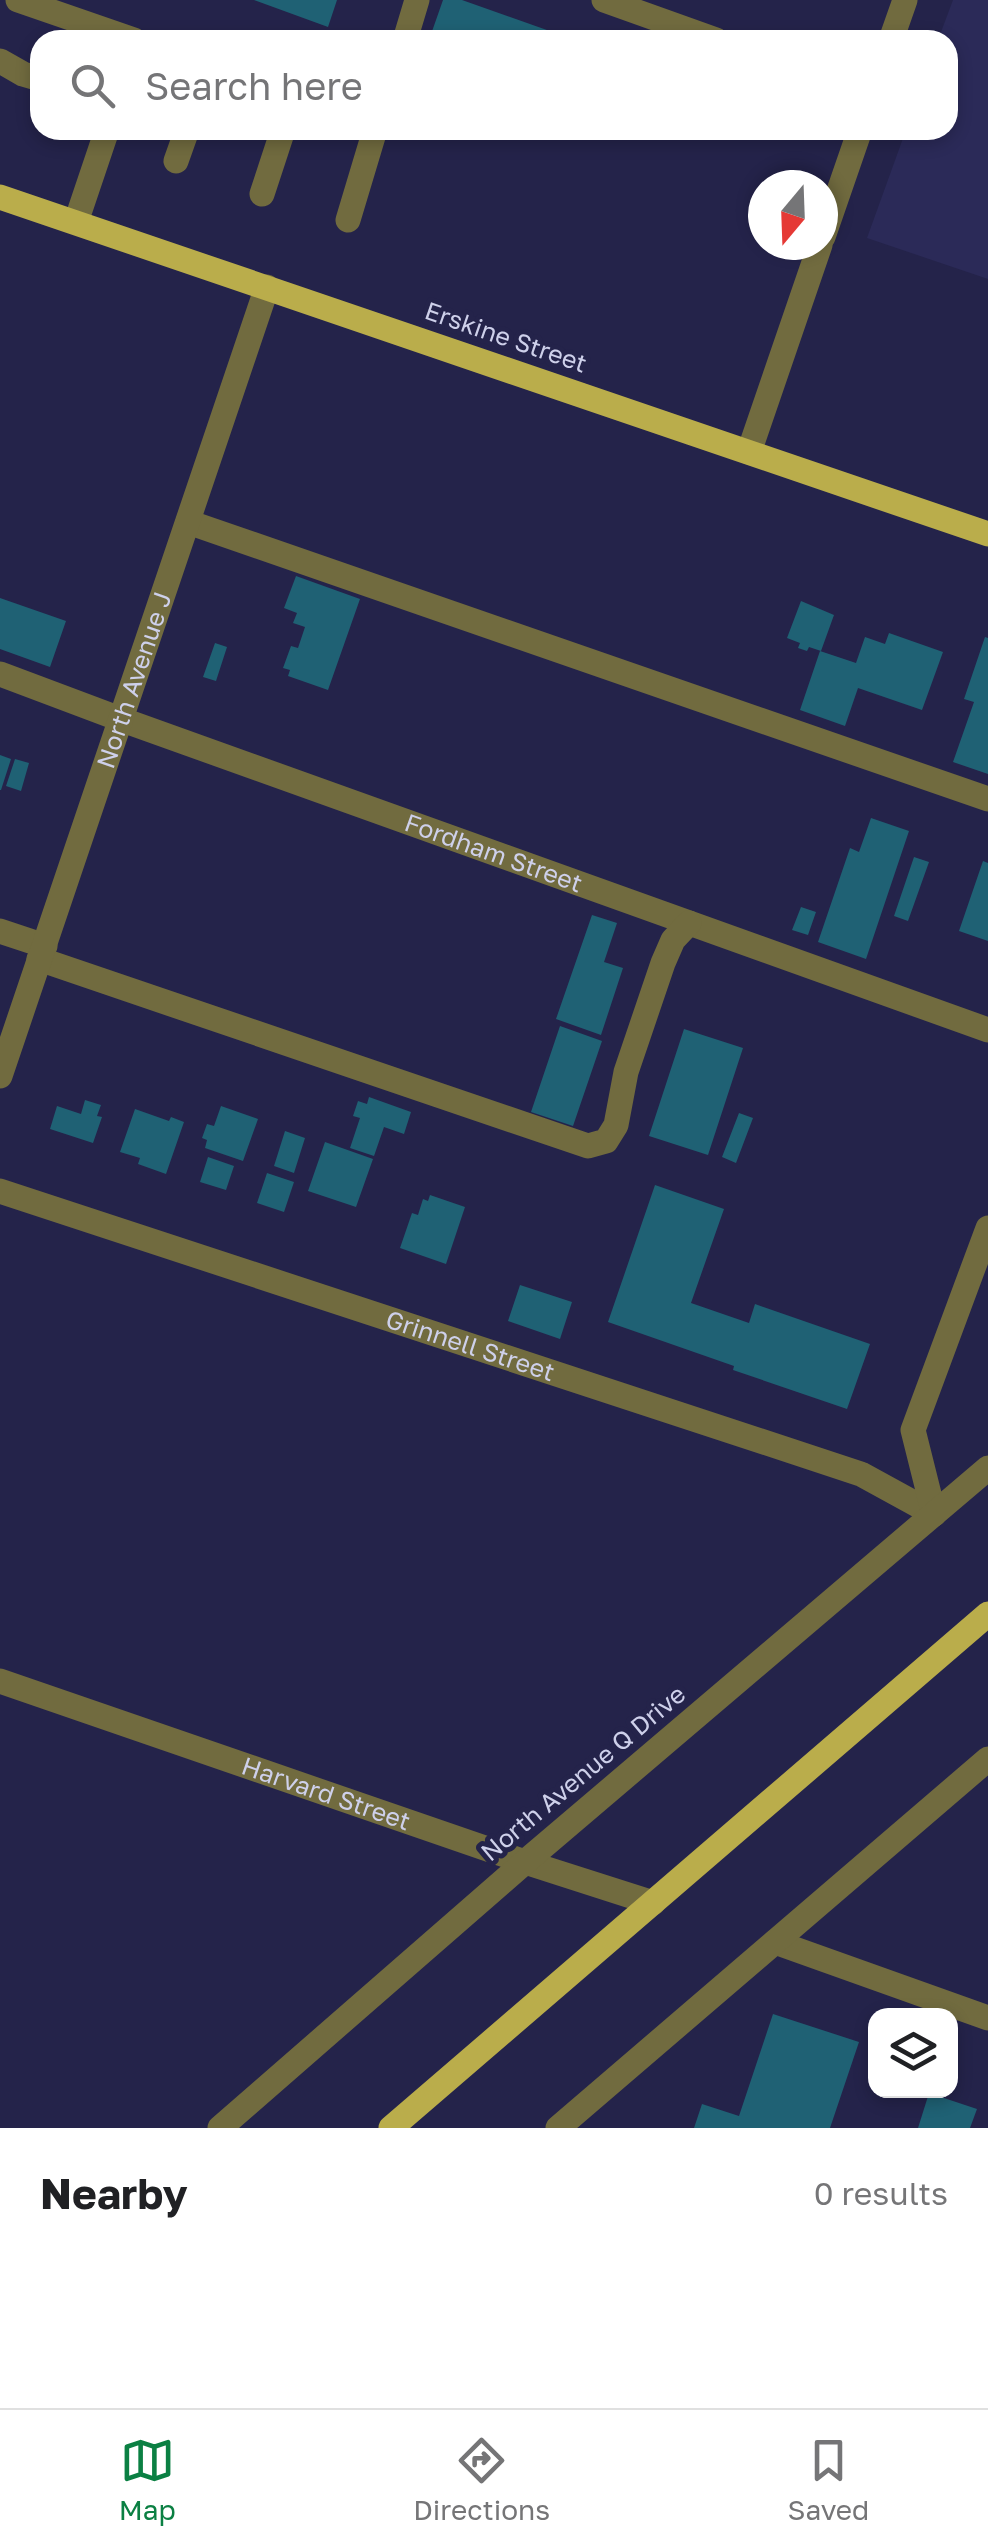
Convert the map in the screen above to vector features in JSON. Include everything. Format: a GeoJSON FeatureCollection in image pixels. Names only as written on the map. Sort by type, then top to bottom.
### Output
{"type":"FeatureCollection","features":[{"type":"Feature","properties":{"kind":"main road","name":"Erskine Street"},"geometry":{"type":"LineString","coordinates":[[2,196],[988,534]]}},
{"type":"Feature","properties":{"kind":"main road"},"geometry":{"type":"LineString","coordinates":[[391,2128],[988,1614]]}},
{"type":"Feature","properties":{"kind":"street"},"geometry":{"type":"LineString","coordinates":[[18,0],[105,30]]}},
{"type":"Feature","properties":{"kind":"street"},"geometry":{"type":"LineString","coordinates":[[407,30],[417,0]]}},
{"type":"Feature","properties":{"kind":"street"},"geometry":{"type":"LineString","coordinates":[[604,0],[688,30]]}},
{"type":"Feature","properties":{"kind":"street"},"geometry":{"type":"LineString","coordinates":[[894,30],[905,0]]}},
{"type":"Feature","properties":{"kind":"street"},"geometry":{"type":"LineString","coordinates":[[0,61],[30,76]]}},
{"type":"Feature","properties":{"kind":"street"},"geometry":{"type":"LineString","coordinates":[[76,222],[105,140]]}},
{"type":"Feature","properties":{"kind":"street"},"geometry":{"type":"LineString","coordinates":[[176,162],[183,140]]}},
{"type":"Feature","properties":{"kind":"street"},"geometry":{"type":"LineString","coordinates":[[262,194],[280,140]]}},
{"type":"Feature","properties":{"kind":"street"},"geometry":{"type":"LineString","coordinates":[[348,220],[372,140]]}},
{"type":"Feature","properties":{"kind":"street"},"geometry":{"type":"LineString","coordinates":[[838,194],[857,140]]}},
{"type":"Feature","properties":{"kind":"street"},"geometry":{"type":"LineString","coordinates":[[749,452],[815,260]]}},
{"type":"Feature","properties":{"kind":"street","name":"North Avenue J"},"geometry":{"type":"LineString","coordinates":[[0,1076],[268,287]]}},
{"type":"Feature","properties":{"kind":"street"},"geometry":{"type":"LineString","coordinates":[[188,522],[988,799]]}},
{"type":"Feature","properties":{"kind":"street","name":"Fordham Street"},"geometry":{"type":"LineString","coordinates":[[0,674],[988,1030]]}},
{"type":"Feature","properties":{"kind":"street"},"geometry":{"type":"LineString","coordinates":[[0,931],[42,953],[588,1146],[606,1141],[616,1125],[626,1072],[663,962],[674,940],[689,923]]}},
{"type":"Feature","properties":{"kind":"street","name":"Grinnell Street"},"geometry":{"type":"LineString","coordinates":[[0,1191],[861,1474],[934,1514]]}},
{"type":"Feature","properties":{"kind":"street"},"geometry":{"type":"LineString","coordinates":[[934,1514],[913,1430],[988,1228]]}},
{"type":"Feature","properties":{"kind":"street","name":"North Avenue Q Drive"},"geometry":{"type":"LineString","coordinates":[[220,2128],[988,1468]]}},
{"type":"Feature","properties":{"kind":"street","name":"Harvard Street"},"geometry":{"type":"LineString","coordinates":[[0,1680],[653,1903]]}},
{"type":"Feature","properties":{"kind":"street"},"geometry":{"type":"LineString","coordinates":[[558,2128],[982,1772]]}},
{"type":"Feature","properties":{"kind":"street"},"geometry":{"type":"LineString","coordinates":[[775,1942],[988,2018]]}},
{"type":"Feature","properties":{"kind":"shaded area"},"geometry":{"type":"Polygon","coordinates":[[[953,0],[988,0],[988,279],[867,238],[902,140],[958,140],[958,30],[942,30],[953,0]]]}},
{"type":"Feature","properties":{"kind":"building"},"geometry":{"type":"Polygon","coordinates":[[[254,0],[337,0],[328,27],[254,0]]]}},
{"type":"Feature","properties":{"kind":"building"},"geometry":{"type":"Polygon","coordinates":[[[443,0],[462,0],[547,30],[432,30],[443,0]]]}},
{"type":"Feature","properties":{"kind":"building"},"geometry":{"type":"Polygon","coordinates":[[[296,576],[360,599],[328,690],[288,676],[290,670],[283,668],[291,646],[298,648],[305,627],[293,623],[297,613],[284,608],[296,576]]]}},
{"type":"Feature","properties":{"kind":"building"},"geometry":{"type":"Polygon","coordinates":[[[0,598],[66,621],[50,667],[0,649],[0,598]]]}},
{"type":"Feature","properties":{"kind":"building"},"geometry":{"type":"Polygon","coordinates":[[[801,601],[834,615],[821,651],[798,648],[800,643],[787,638],[801,601]]]}},
{"type":"Feature","properties":{"kind":"building"},"geometry":{"type":"Polygon","coordinates":[[[889,633],[943,652],[922,710],[858,688],[845,726],[800,710],[820,651],[856,663],[865,637],[885,644],[889,633]]]}},
{"type":"Feature","properties":{"kind":"building"},"geometry":{"type":"Polygon","coordinates":[[[985,637],[988,774],[953,762],[974,702],[964,699],[985,637]]]}},
{"type":"Feature","properties":{"kind":"building"},"geometry":{"type":"Polygon","coordinates":[[[215,643],[227,647],[216,681],[203,677],[215,643]]]}},
{"type":"Feature","properties":{"kind":"building"},"geometry":{"type":"Polygon","coordinates":[[[0,755],[11,759],[1,790],[0,790],[0,755]]]}},
{"type":"Feature","properties":{"kind":"building"},"geometry":{"type":"Polygon","coordinates":[[[15,759],[29,763],[21,791],[6,786],[15,759]]]}},
{"type":"Feature","properties":{"kind":"building"},"geometry":{"type":"Polygon","coordinates":[[[871,818],[909,831],[866,959],[818,942],[850,848],[859,852],[871,818]]]}},
{"type":"Feature","properties":{"kind":"building"},"geometry":{"type":"Polygon","coordinates":[[[914,857],[929,862],[908,921],[894,916],[914,857]]]}},
{"type":"Feature","properties":{"kind":"building"},"geometry":{"type":"Polygon","coordinates":[[[983,861],[988,863],[988,941],[959,931],[983,861]]]}},
{"type":"Feature","properties":{"kind":"building"},"geometry":{"type":"Polygon","coordinates":[[[801,907],[816,912],[808,935],[792,930],[801,907]]]}},
{"type":"Feature","properties":{"kind":"building"},"geometry":{"type":"Polygon","coordinates":[[[592,915],[617,923],[604,962],[623,968],[601,1035],[556,1019],[592,915]]]}},
{"type":"Feature","properties":{"kind":"building"},"geometry":{"type":"Polygon","coordinates":[[[560,1026],[602,1041],[573,1126],[531,1112],[560,1026]]]}},
{"type":"Feature","properties":{"kind":"building"},"geometry":{"type":"Polygon","coordinates":[[[684,1029],[743,1048],[708,1155],[649,1136],[684,1029]]]}},
{"type":"Feature","properties":{"kind":"building"},"geometry":{"type":"Polygon","coordinates":[[[369,1097],[411,1112],[404,1134],[384,1127],[374,1156],[350,1148],[360,1118],[353,1116],[358,1101],[367,1104],[369,1097]]]}},
{"type":"Feature","properties":{"kind":"building"},"geometry":{"type":"Polygon","coordinates":[[[85,1100],[101,1105],[97,1116],[102,1117],[93,1143],[50,1129],[57,1106],[81,1114],[85,1100]]]}},
{"type":"Feature","properties":{"kind":"building"},"geometry":{"type":"Polygon","coordinates":[[[221,1106],[258,1119],[243,1161],[205,1148],[207,1140],[202,1138],[207,1124],[214,1126],[221,1106]]]}},
{"type":"Feature","properties":{"kind":"building"},"geometry":{"type":"Polygon","coordinates":[[[135,1109],[184,1122],[166,1174],[138,1164],[140,1158],[120,1152],[135,1109]]]}},
{"type":"Feature","properties":{"kind":"building"},"geometry":{"type":"Polygon","coordinates":[[[739,1113],[753,1118],[736,1163],[722,1157],[739,1113]]]}},
{"type":"Feature","properties":{"kind":"building"},"geometry":{"type":"Polygon","coordinates":[[[285,1131],[305,1138],[294,1173],[274,1166],[285,1131]]]}},
{"type":"Feature","properties":{"kind":"building"},"geometry":{"type":"Polygon","coordinates":[[[325,1142],[373,1159],[356,1207],[308,1191],[325,1142]]]}},
{"type":"Feature","properties":{"kind":"building"},"geometry":{"type":"Polygon","coordinates":[[[208,1157],[234,1166],[226,1190],[200,1182],[208,1157]]]}},
{"type":"Feature","properties":{"kind":"building"},"geometry":{"type":"Polygon","coordinates":[[[267,1173],[294,1182],[284,1212],[257,1203],[267,1173]]]}},
{"type":"Feature","properties":{"kind":"building"},"geometry":{"type":"Polygon","coordinates":[[[655,1185],[724,1209],[691,1303],[749,1323],[755,1304],[870,1344],[847,1409],[608,1322],[655,1185]]]}},
{"type":"Feature","properties":{"kind":"building"},"geometry":{"type":"Polygon","coordinates":[[[430,1195],[465,1207],[446,1264],[400,1248],[412,1213],[418,1215],[423,1199],[428,1201],[430,1195]]]}},
{"type":"Feature","properties":{"kind":"building"},"geometry":{"type":"Polygon","coordinates":[[[520,1285],[572,1302],[560,1339],[508,1321],[520,1285]]]}},
{"type":"Feature","properties":{"kind":"building"},"geometry":{"type":"Polygon","coordinates":[[[773,2014],[859,2042],[830,2128],[694,2128],[702,2104],[739,2116],[773,2014]]]}},
{"type":"Feature","properties":{"kind":"building"},"geometry":{"type":"Polygon","coordinates":[[[927,2098],[944,2098],[977,2109],[970,2128],[918,2128],[927,2098]]]}}]}
